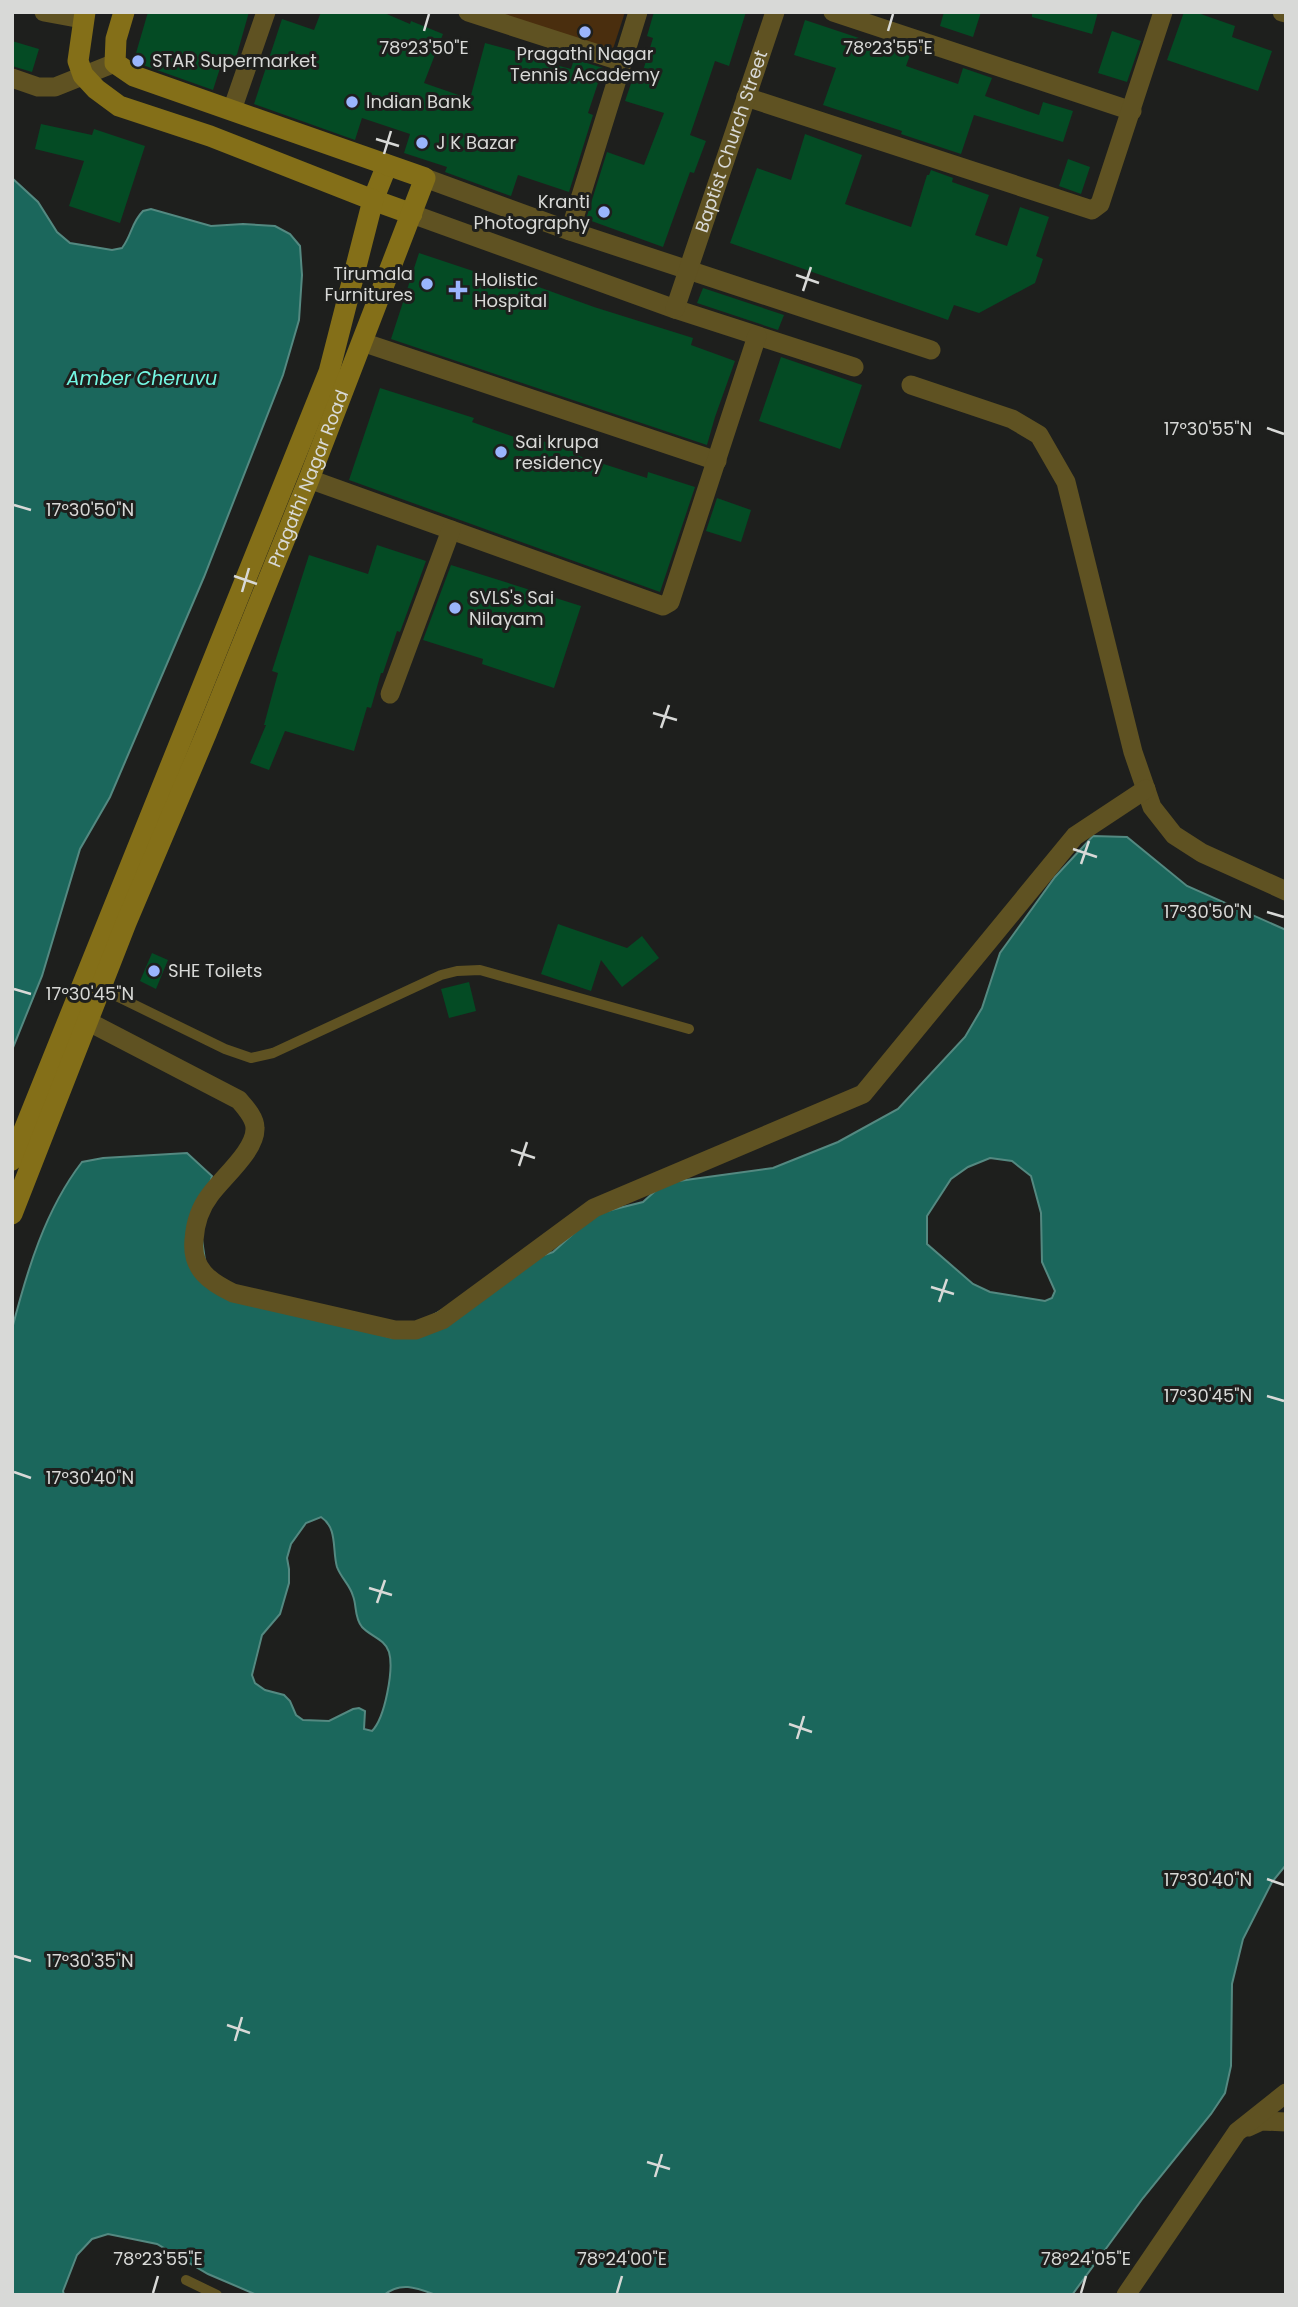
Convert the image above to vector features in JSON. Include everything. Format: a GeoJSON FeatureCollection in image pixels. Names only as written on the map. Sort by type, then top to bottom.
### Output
{"type":"FeatureCollection","features":[{"type":"Feature","properties":{"kind":"main road"},"geometry":{"type":"LineString","coordinates":[[124,12],[116,39],[115,63],[134,76],[425,178]]}},
{"type":"Feature","properties":{"kind":"main road"},"geometry":{"type":"LineString","coordinates":[[83,15],[78,61],[83,75],[96,89],[119,106],[210,136],[412,214]]}},
{"type":"Feature","properties":{"kind":"main road","name":"Pragathi Nagar Road"},"geometry":{"type":"LineString","coordinates":[[12,1160],[329,372],[373,200],[387,166]]}},
{"type":"Feature","properties":{"kind":"main road","name":"Pragathi Nagar Road"},"geometry":{"type":"LineString","coordinates":[[12,1214],[126,923],[309,479],[425,178]]}},
{"type":"Feature","properties":{"kind":"street"},"geometry":{"type":"LineString","coordinates":[[44,12],[83,15]]}},
{"type":"Feature","properties":{"kind":"street"},"geometry":{"type":"LineString","coordinates":[[232,110],[266,12]]}},
{"type":"Feature","properties":{"kind":"street"},"geometry":{"type":"LineString","coordinates":[[468,12],[623,62]]}},
{"type":"Feature","properties":{"kind":"street"},"geometry":{"type":"LineString","coordinates":[[570,231],[638,12]]}},
{"type":"Feature","properties":{"kind":"street","name":"Baptist Church Street"},"geometry":{"type":"LineString","coordinates":[[674,309],[775,12]]}},
{"type":"Feature","properties":{"kind":"street"},"geometry":{"type":"LineString","coordinates":[[833,12],[1132,111]]}},
{"type":"Feature","properties":{"kind":"street"},"geometry":{"type":"LineString","coordinates":[[746,97],[1092,210],[1100,204],[1163,12]]}},
{"type":"Feature","properties":{"kind":"street"},"geometry":{"type":"LineString","coordinates":[[12,78],[38,87],[55,87],[115,63]]}},
{"type":"Feature","properties":{"kind":"street"},"geometry":{"type":"LineString","coordinates":[[425,178],[570,231],[931,349]]}},
{"type":"Feature","properties":{"kind":"street"},"geometry":{"type":"LineString","coordinates":[[412,214],[674,309],[854,367]]}},
{"type":"Feature","properties":{"kind":"street"},"geometry":{"type":"LineString","coordinates":[[309,479],[663,606],[670,602],[757,336]]}},
{"type":"Feature","properties":{"kind":"street"},"geometry":{"type":"LineString","coordinates":[[362,342],[717,461]]}},
{"type":"Feature","properties":{"kind":"street"},"geometry":{"type":"LineString","coordinates":[[911,385],[1012,418],[1039,435],[1066,482],[1133,752],[1152,807],[1174,835],[1202,853],[1286,891]]}},
{"type":"Feature","properties":{"kind":"street"},"geometry":{"type":"LineString","coordinates":[[390,694],[451,530]]}},
{"type":"Feature","properties":{"kind":"street"},"geometry":{"type":"LineString","coordinates":[[89,1022],[239,1100],[256,1126],[253,1140],[208,1197],[194,1231],[193,1252],[200,1268],[212,1283],[233,1293],[395,1330],[416,1330],[442,1320],[594,1208],[863,1094],[1075,836],[1146,789]]}},
{"type":"Feature","properties":{"kind":"street"},"geometry":{"type":"LineString","coordinates":[[1126,2295],[1237,2132],[1286,2093]]}},
{"type":"Feature","properties":{"kind":"street"},"geometry":{"type":"LineString","coordinates":[[1237,2132],[1261,2121],[1286,2122]]}},
{"type":"Feature","properties":{"kind":"lane"},"geometry":{"type":"LineString","coordinates":[[102,989],[225,1049],[251,1058],[273,1053],[441,975],[457,971],[480,970],[690,1029]]}},
{"type":"Feature","properties":{"kind":"lane"},"geometry":{"type":"LineString","coordinates":[[186,2280],[217,2295]]}},
{"type":"Feature","properties":{"kind":"shaded area","name":"Pragathi Nagar Tennis Academy"},"geometry":{"type":"Polygon","coordinates":[[[492,12],[625,12],[612,52],[492,12]]]}},
{"type":"Feature","properties":{"kind":"water","name":"Amber Cheruvu"},"geometry":{"type":"Polygon","coordinates":[[[12,178],[38,202],[57,232],[70,243],[112,250],[122,248],[139,216],[143,211],[151,209],[211,226],[275,226],[290,234],[300,246],[302,275],[299,320],[283,375],[204,577],[110,797],[80,849],[42,976],[12,1050],[12,178]]]}},
{"type":"Feature","properties":{"kind":"water"},"geometry":{"type":"Polygon","coordinates":[[[1093,836],[1127,837],[1187,886],[1286,930],[1286,1865],[1272,1882],[1243,1939],[1232,1984],[1231,2066],[1225,2093],[1211,2114],[1143,2198],[1072,2295],[436,2295],[403,2287],[384,2295],[257,2295],[208,2274],[157,2244],[108,2234],[92,2239],[77,2255],[63,2291],[64,2295],[12,2295],[12,1329],[39,1242],[58,1200],[82,1162],[103,1158],[187,1153],[212,1176],[209,1187],[197,1205],[209,1288],[393,1338],[529,1260],[553,1252],[595,1214],[643,1202],[664,1183],[773,1168],[838,1142],[898,1109],[965,1037],[982,1008],[1000,953],[1055,877],[1093,836]],[[990,1158],[968,1167],[951,1179],[927,1216],[927,1244],[973,1284],[990,1292],[1045,1301],[1052,1298],[1055,1291],[1042,1262],[1041,1213],[1031,1176],[1012,1161],[990,1158]],[[321,1517],[306,1523],[291,1544],[287,1558],[289,1583],[280,1614],[262,1635],[252,1675],[255,1683],[265,1690],[284,1695],[296,1715],[303,1720],[329,1721],[359,1708],[365,1711],[364,1729],[372,1731],[381,1716],[387,1693],[389,1652],[384,1644],[359,1623],[352,1592],[337,1567],[330,1527],[321,1517]]]}},
{"type":"Feature","properties":{"kind":"building"},"geometry":{"type":"Polygon","coordinates":[[[148,12],[249,12],[234,65],[222,62],[213,90],[134,60],[148,12]]]}},
{"type":"Feature","properties":{"kind":"building"},"geometry":{"type":"Polygon","coordinates":[[[321,12],[382,12],[443,34],[424,83],[470,99],[485,43],[571,69],[574,59],[603,68],[588,113],[593,115],[569,192],[518,175],[511,196],[445,172],[447,167],[404,153],[410,134],[362,118],[355,140],[254,104],[282,19],[314,30],[321,12]]]}},
{"type":"Feature","properties":{"kind":"building"},"geometry":{"type":"Polygon","coordinates":[[[654,12],[746,12],[729,66],[715,61],[690,135],[706,141],[694,173],[690,172],[663,247],[586,219],[607,152],[644,165],[664,113],[625,101],[635,72],[642,74],[653,38],[647,36],[654,12]]]}},
{"type":"Feature","properties":{"kind":"building"},"geometry":{"type":"Polygon","coordinates":[[[944,12],[981,12],[973,37],[940,26],[944,12]]]}},
{"type":"Feature","properties":{"kind":"building"},"geometry":{"type":"Polygon","coordinates":[[[1032,12],[1098,12],[1092,34],[1032,17],[1032,12]]]}},
{"type":"Feature","properties":{"kind":"building"},"geometry":{"type":"Polygon","coordinates":[[[1184,12],[1195,12],[1235,26],[1232,37],[1272,51],[1258,91],[1167,60],[1184,12]]]}},
{"type":"Feature","properties":{"kind":"building"},"geometry":{"type":"Polygon","coordinates":[[[805,20],[910,55],[906,66],[958,84],[963,68],[992,78],[985,96],[1039,115],[1043,102],[1073,111],[1063,142],[974,115],[961,154],[823,105],[836,68],[794,55],[805,20]]]}},
{"type":"Feature","properties":{"kind":"building"},"geometry":{"type":"Polygon","coordinates":[[[1112,31],[1141,41],[1127,82],[1098,73],[1112,31]]]}},
{"type":"Feature","properties":{"kind":"building"},"geometry":{"type":"Polygon","coordinates":[[[12,41],[39,49],[32,72],[12,66],[12,41]]]}},
{"type":"Feature","properties":{"kind":"building"},"geometry":{"type":"Polygon","coordinates":[[[41,124],[92,135],[94,129],[145,146],[120,223],[69,206],[84,161],[35,149],[41,124]]]}},
{"type":"Feature","properties":{"kind":"building"},"geometry":{"type":"Polygon","coordinates":[[[805,134],[862,155],[845,204],[911,227],[927,175],[931,170],[953,178],[952,182],[989,195],[975,235],[1007,246],[1020,207],[1049,217],[1036,256],[1043,259],[1035,283],[979,313],[954,305],[948,320],[730,243],[757,168],[791,180],[805,134]]]}},
{"type":"Feature","properties":{"kind":"building"},"geometry":{"type":"Polygon","coordinates":[[[1068,159],[1090,167],[1081,194],[1059,186],[1068,159]]]}},
{"type":"Feature","properties":{"kind":"building"},"geometry":{"type":"Polygon","coordinates":[[[419,253],[509,283],[511,277],[693,338],[691,345],[735,361],[707,445],[391,339],[419,253]]]}},
{"type":"Feature","properties":{"kind":"building"},"geometry":{"type":"Polygon","coordinates":[[[703,288],[784,315],[778,330],[697,303],[703,288]]]}},
{"type":"Feature","properties":{"kind":"building"},"geometry":{"type":"Polygon","coordinates":[[[781,357],[862,385],[840,449],[759,421],[781,357]]]}},
{"type":"Feature","properties":{"kind":"building"},"geometry":{"type":"Polygon","coordinates":[[[380,388],[474,418],[472,422],[534,444],[536,439],[647,478],[648,472],[695,487],[660,592],[349,480],[380,388]]]}},
{"type":"Feature","properties":{"kind":"building"},"geometry":{"type":"Polygon","coordinates":[[[717,498],[751,510],[741,542],[706,531],[717,498]]]}},
{"type":"Feature","properties":{"kind":"building"},"geometry":{"type":"Polygon","coordinates":[[[377,545],[426,561],[400,632],[397,631],[381,673],[371,708],[367,707],[354,751],[285,731],[269,770],[250,763],[266,725],[278,673],[272,671],[309,555],[368,574],[377,545]]]}},
{"type":"Feature","properties":{"kind":"building"},"geometry":{"type":"Polygon","coordinates":[[[451,565],[581,606],[554,688],[482,664],[483,659],[423,640],[451,565]]]}},
{"type":"Feature","properties":{"kind":"building"},"geometry":{"type":"Polygon","coordinates":[[[558,924],[627,948],[642,936],[659,958],[622,987],[601,960],[591,991],[541,974],[558,924]]]}},
{"type":"Feature","properties":{"kind":"building","name":"SHE Toilets"},"geometry":{"type":"Polygon","coordinates":[[[152,953],[168,960],[156,989],[140,981],[152,953]]]}},
{"type":"Feature","properties":{"kind":"building"},"geometry":{"type":"Polygon","coordinates":[[[469,982],[476,1011],[449,1018],[441,989],[469,982]]]}},
{"type":"Feature","properties":{"kind":"place","name":"Pragathi Nagar Tennis Academy"},"geometry":{"type":"Point","coordinates":[585,32]}},
{"type":"Feature","properties":{"kind":"place","name":"STAR Supermarket"},"geometry":{"type":"Point","coordinates":[138,61]}},
{"type":"Feature","properties":{"kind":"place","name":"Indian Bank"},"geometry":{"type":"Point","coordinates":[352,102]}},
{"type":"Feature","properties":{"kind":"place","name":"J K Bazar"},"geometry":{"type":"Point","coordinates":[422,143]}},
{"type":"Feature","properties":{"kind":"place","name":"Kranti Photography"},"geometry":{"type":"Point","coordinates":[604,212]}},
{"type":"Feature","properties":{"kind":"place","name":"Tirumala Furnitures"},"geometry":{"type":"Point","coordinates":[427,284]}},
{"type":"Feature","properties":{"kind":"place","name":"Holistic Hospital"},"geometry":{"type":"Point","coordinates":[458,290]}},
{"type":"Feature","properties":{"kind":"place","name":"Sai krupa residency"},"geometry":{"type":"Point","coordinates":[501,452]}},
{"type":"Feature","properties":{"kind":"place","name":"SVLS's Sai Nilayam"},"geometry":{"type":"Point","coordinates":[455,608]}},
{"type":"Feature","properties":{"kind":"place","name":"SHE Toilets"},"geometry":{"type":"Point","coordinates":[154,971]}}]}
